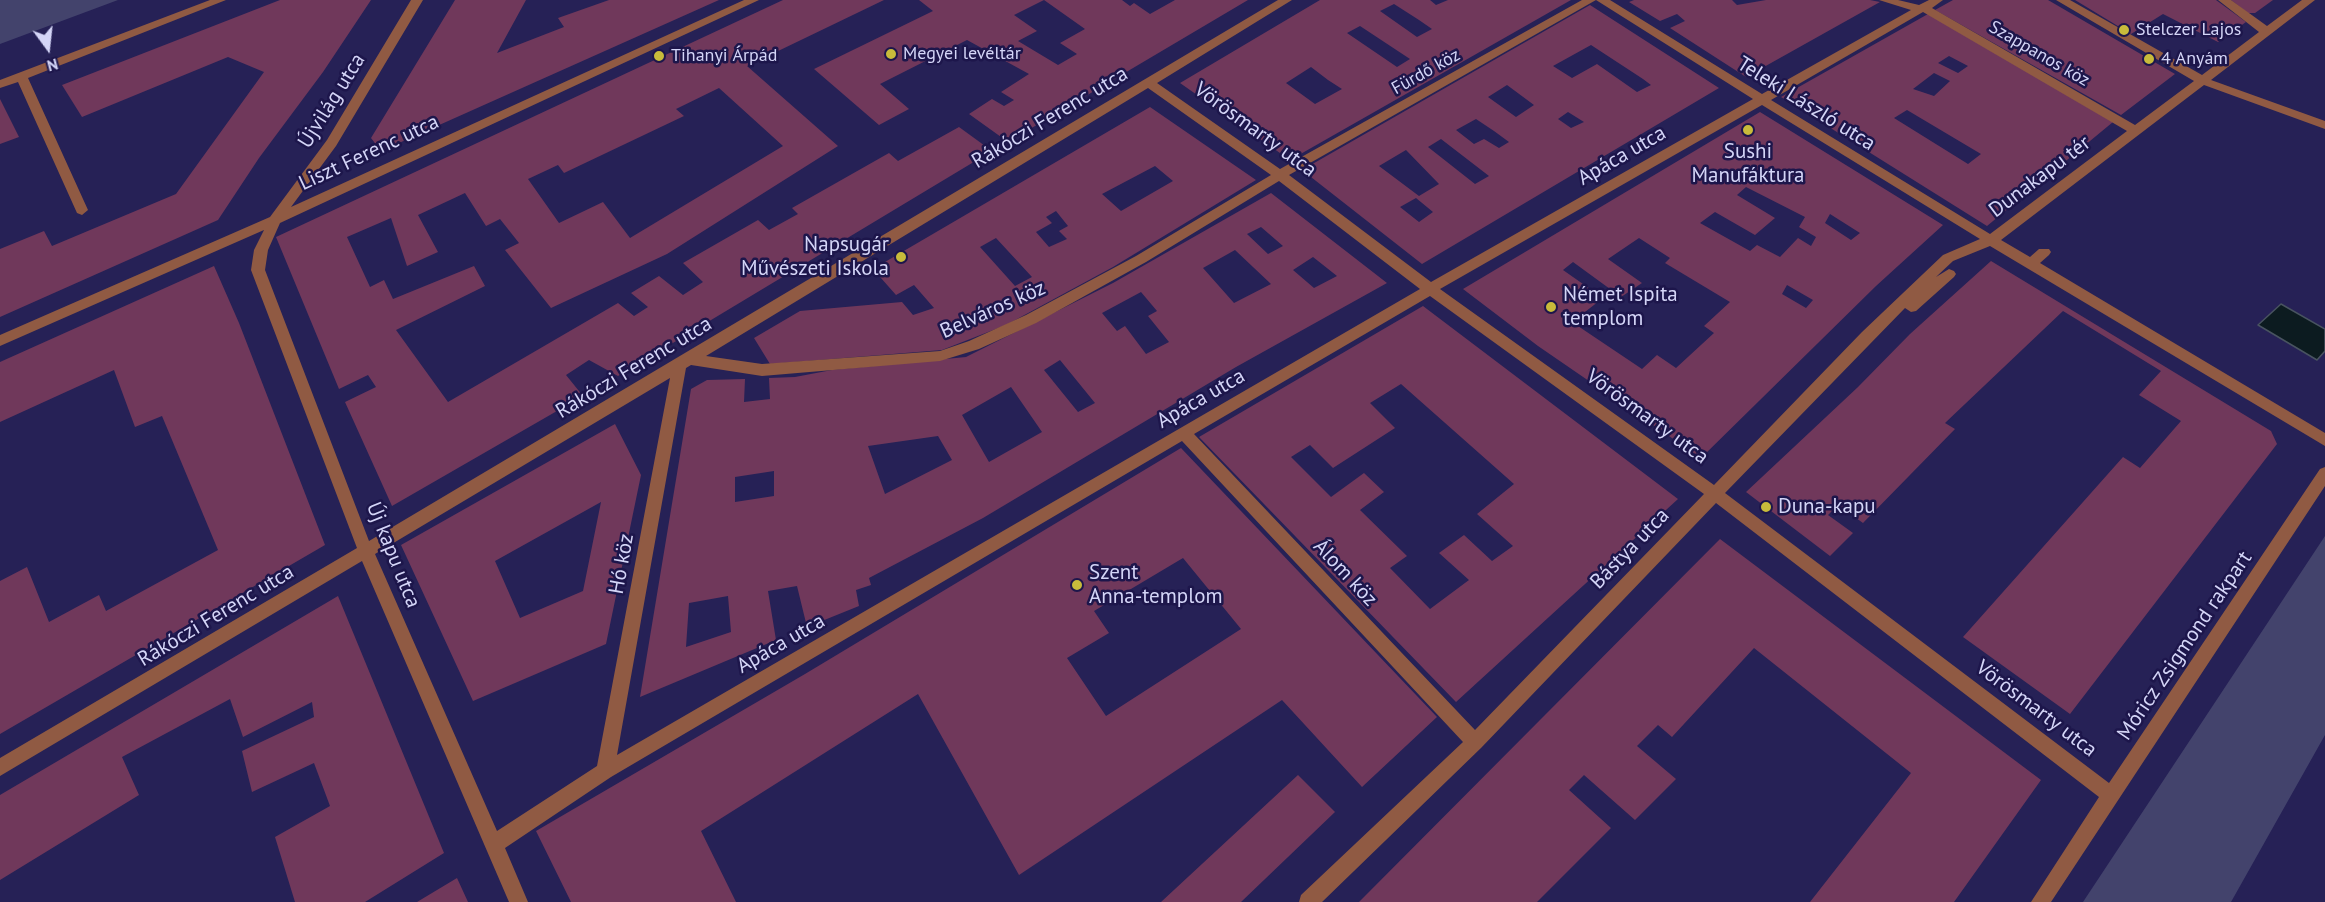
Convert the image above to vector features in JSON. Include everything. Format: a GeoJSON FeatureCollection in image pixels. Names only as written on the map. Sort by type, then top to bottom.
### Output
{"type":"FeatureCollection","features":[{"type":"Feature","properties":{"kind":"street"},"geometry":{"type":"LineString","coordinates":[[181,14],[212,0]]}},
{"type":"Feature","properties":{"kind":"street"},"geometry":{"type":"LineString","coordinates":[[0,84],[220,0]]}},
{"type":"Feature","properties":{"kind":"street","name":"Újvilág utca"},"geometry":{"type":"LineString","coordinates":[[274,220],[332,143],[417,0]]}},
{"type":"Feature","properties":{"kind":"street","name":"Liszt Ferenc utca"},"geometry":{"type":"LineString","coordinates":[[0,341],[274,220],[753,0]]}},
{"type":"Feature","properties":{"kind":"street","name":"Rákóczi Ferenc utca"},"geometry":{"type":"LineString","coordinates":[[0,768],[685,362],[1286,0]]}},
{"type":"Feature","properties":{"kind":"street","name":"Fürdő köz"},"geometry":{"type":"LineString","coordinates":[[1280,175],[1590,0]]}},
{"type":"Feature","properties":{"kind":"street","name":"Szappanos köz"},"geometry":{"type":"LineString","coordinates":[[1885,0],[1922,8],[2136,131]]}},
{"type":"Feature","properties":{"kind":"street","name":"Apáca utca"},"geometry":{"type":"LineString","coordinates":[[493,845],[606,771],[1430,289],[1937,0]]}},
{"type":"Feature","properties":{"kind":"street"},"geometry":{"type":"LineString","coordinates":[[2062,0],[2203,81],[2325,124]]}},
{"type":"Feature","properties":{"kind":"street"},"geometry":{"type":"LineString","coordinates":[[2224,0],[2267,32]]}},
{"type":"Feature","properties":{"kind":"street","name":"Dunakapu tér"},"geometry":{"type":"LineString","coordinates":[[2309,0],[1991,240],[2325,440]]}},
{"type":"Feature","properties":{"kind":"street","name":"Teleki László utca"},"geometry":{"type":"LineString","coordinates":[[1605,1],[1991,240]]}},
{"type":"Feature","properties":{"kind":"street"},"geometry":{"type":"LineString","coordinates":[[21,76],[82,210]]}},
{"type":"Feature","properties":{"kind":"street","name":"Vörösmarty utca"},"geometry":{"type":"LineString","coordinates":[[1149,83],[1280,175],[1430,289],[1714,493],[2112,796]]}},
{"type":"Feature","properties":{"kind":"street","name":"Belváros köz"},"geometry":{"type":"LineString","coordinates":[[685,362],[762,370],[940,356],[974,345],[1031,319],[1141,259],[1280,175]]}},
{"type":"Feature","properties":{"kind":"street","name":"Új kapu utca"},"geometry":{"type":"LineString","coordinates":[[274,220],[261,250],[258,270],[366,552],[519,902]]}},
{"type":"Feature","properties":{"kind":"street","name":"Bástya utca"},"geometry":{"type":"LineString","coordinates":[[1308,902],[1475,742],[1714,493],[1948,258],[1991,240]]}},
{"type":"Feature","properties":{"kind":"street"},"geometry":{"type":"LineString","coordinates":[[2031,264],[2044,252]]}},
{"type":"Feature","properties":{"kind":"street"},"geometry":{"type":"LineString","coordinates":[[1880,324],[1897,318],[1949,274]]}},
{"type":"Feature","properties":{"kind":"street","name":"Hó köz"},"geometry":{"type":"LineString","coordinates":[[606,771],[685,362]]}},
{"type":"Feature","properties":{"kind":"street","name":"Álom köz"},"geometry":{"type":"LineString","coordinates":[[1184,433],[1475,742]]}},
{"type":"Feature","properties":{"kind":"street","name":"Móricz Zsigmond rakpart"},"geometry":{"type":"LineString","coordinates":[[2040,902],[2325,473]]}},
{"type":"Feature","properties":{"kind":"shaded area"},"geometry":{"type":"Polygon","coordinates":[[[0,0],[118,0],[0,44],[0,0]]]}},
{"type":"Feature","properties":{"kind":"shaded area"},"geometry":{"type":"Polygon","coordinates":[[[2281,304],[2325,329],[2325,351],[2317,360],[2258,325],[2281,304]]]}},
{"type":"Feature","properties":{"kind":"shaded area"},"geometry":{"type":"Polygon","coordinates":[[[2325,536],[2325,735],[2231,902],[2083,902],[2325,536]]]}},
{"type":"Feature","properties":{"kind":"building"},"geometry":{"type":"Polygon","coordinates":[[[280,0],[371,0],[218,220],[0,317],[0,249],[44,231],[52,246],[176,194],[264,72],[228,57],[82,117],[62,85],[280,0]]]}},
{"type":"Feature","properties":{"kind":"building"},"geometry":{"type":"Polygon","coordinates":[[[455,0],[526,0],[497,53],[564,27],[558,18],[609,0],[719,0],[381,151],[371,138],[455,0]]]}},
{"type":"Feature","properties":{"kind":"building"},"geometry":{"type":"Polygon","coordinates":[[[783,0],[884,0],[747,66],[838,146],[667,254],[551,308],[505,250],[519,243],[500,219],[486,226],[465,193],[418,215],[438,252],[407,266],[391,218],[347,237],[370,287],[384,280],[393,299],[474,266],[485,286],[396,330],[448,402],[618,303],[634,316],[648,307],[631,293],[659,276],[683,295],[703,282],[683,263],[758,220],[769,230],[798,214],[792,208],[889,153],[898,161],[959,127],[992,151],[618,376],[589,360],[566,375],[583,396],[392,506],[345,402],[376,387],[368,375],[339,389],[276,237],[783,0]],[[719,88],[676,109],[684,116],[564,173],[558,165],[528,179],[559,223],[603,202],[630,238],[783,146],[719,88]]]}},
{"type":"Feature","properties":{"kind":"building"},"geometry":{"type":"Polygon","coordinates":[[[919,0],[1044,0],[1122,0],[1130,6],[1134,3],[1150,14],[1175,0],[1248,0],[1008,142],[969,114],[992,99],[1004,106],[1014,100],[1001,92],[1029,74],[967,40],[880,84],[909,109],[879,125],[814,69],[933,11],[919,0]],[[1044,0],[1014,15],[1037,31],[1018,41],[1058,65],[1077,54],[1060,43],[1085,29],[1044,0]]]}},
{"type":"Feature","properties":{"kind":"building"},"geometry":{"type":"Polygon","coordinates":[[[1320,0],[1430,0],[1436,5],[1448,0],[1571,0],[1290,160],[1180,83],[1320,0]],[[1394,4],[1380,11],[1417,37],[1432,29],[1419,20],[1394,4]],[[1360,26],[1347,33],[1397,67],[1410,59],[1360,26]],[[1311,67],[1286,83],[1315,104],[1342,89],[1311,67]]]}},
{"type":"Feature","properties":{"kind":"building"},"geometry":{"type":"Polygon","coordinates":[[[1634,0],[1732,0],[1737,5],[1766,0],[1870,0],[1880,2],[1746,77],[1670,28],[1685,21],[1677,14],[1660,21],[1629,2],[1634,0]]]}},
{"type":"Feature","properties":{"kind":"building"},"geometry":{"type":"Polygon","coordinates":[[[1953,0],[2048,0],[2175,74],[2121,115],[1935,10],[1953,0]]]}},
{"type":"Feature","properties":{"kind":"building"},"geometry":{"type":"Polygon","coordinates":[[[2075,0],[2216,0],[2246,22],[2218,42],[2163,14],[2131,34],[2075,0]]]}},
{"type":"Feature","properties":{"kind":"building"},"geometry":{"type":"Polygon","coordinates":[[[2231,0],[2273,0],[2255,13],[2248,13],[2231,0]]]}},
{"type":"Feature","properties":{"kind":"building"},"geometry":{"type":"Polygon","coordinates":[[[1590,5],[1719,88],[1422,264],[1302,170],[1590,5]],[[1591,45],[1553,66],[1572,78],[1597,64],[1637,92],[1651,85],[1591,45]],[[1507,85],[1488,97],[1516,117],[1534,105],[1507,85]],[[1568,112],[1558,119],[1571,128],[1584,122],[1568,112]],[[1476,119],[1456,130],[1474,144],[1484,139],[1499,148],[1509,142],[1476,119]],[[1441,139],[1428,147],[1475,184],[1489,176],[1441,139]],[[1406,150],[1379,166],[1419,196],[1439,184],[1406,150]],[[1416,198],[1400,207],[1419,222],[1433,212],[1416,198]]]}},
{"type":"Feature","properties":{"kind":"building"},"geometry":{"type":"Polygon","coordinates":[[[1928,14],[2113,122],[1987,226],[1781,97],[1928,14]],[[1949,56],[1938,63],[1958,73],[1968,66],[1949,56]],[[1934,73],[1913,89],[1934,96],[1950,81],[1934,73]],[[1907,110],[1894,118],[1968,164],[1981,154],[1907,110]]]}},
{"type":"Feature","properties":{"kind":"building"},"geometry":{"type":"Polygon","coordinates":[[[0,99],[19,137],[0,144],[0,99]]]}},
{"type":"Feature","properties":{"kind":"building"},"geometry":{"type":"Polygon","coordinates":[[[1150,107],[1256,180],[1113,267],[1006,325],[942,350],[770,364],[754,338],[800,311],[902,302],[913,315],[934,308],[914,285],[896,295],[873,269],[1150,107]],[[1155,166],[1102,194],[1121,211],[1173,181],[1155,166]],[[1056,211],[1046,217],[1052,223],[1036,232],[1049,247],[1067,239],[1059,231],[1068,226],[1056,211]],[[996,238],[980,247],[1015,286],[1032,277],[996,238]]]}},
{"type":"Feature","properties":{"kind":"building"},"geometry":{"type":"Polygon","coordinates":[[[1760,112],[1943,225],[1876,286],[1701,458],[1538,346],[1463,289],[1760,112]],[[1746,187],[1737,195],[1775,218],[1755,235],[1715,212],[1700,223],[1750,251],[1757,245],[1780,257],[1798,238],[1811,246],[1816,237],[1799,227],[1805,217],[1746,187]],[[1830,214],[1825,223],[1851,240],[1860,233],[1830,214]],[[1639,238],[1608,259],[1642,283],[1621,297],[1573,262],[1563,270],[1603,298],[1572,322],[1642,369],[1657,355],[1676,368],[1714,333],[1704,326],[1730,302],[1665,263],[1670,258],[1639,238]],[[1787,285],[1782,294],[1806,308],[1813,300],[1787,285]]]}},
{"type":"Feature","properties":{"kind":"building"},"geometry":{"type":"Polygon","coordinates":[[[1271,193],[1387,283],[1236,367],[983,518],[869,578],[871,585],[856,590],[859,606],[807,627],[797,586],[768,591],[776,640],[640,697],[691,389],[707,380],[745,379],[744,402],[770,399],[769,378],[966,357],[1113,283],[1271,193]],[[1261,227],[1247,234],[1268,254],[1283,246],[1261,227]],[[1235,250],[1203,268],[1234,303],[1271,284],[1235,250]],[[1313,257],[1293,270],[1314,288],[1337,276],[1313,257]],[[1141,292],[1102,313],[1117,331],[1125,326],[1146,354],[1169,342],[1148,316],[1157,311],[1141,292]],[[1060,360],[1044,370],[1078,412],[1095,403],[1060,360]],[[1011,387],[962,415],[989,462],[1042,432],[1011,387]],[[938,436],[868,446],[885,494],[952,460],[938,436]],[[774,471],[735,477],[735,502],[774,496],[774,471]],[[728,596],[689,603],[686,647],[731,632],[728,596]]]}},
{"type":"Feature","properties":{"kind":"building"},"geometry":{"type":"Polygon","coordinates":[[[1991,261],[2271,431],[2277,444],[2070,714],[1963,637],[2123,457],[2140,468],[2181,421],[2139,395],[2161,371],[2063,311],[1945,423],[1955,429],[1863,523],[1838,505],[1828,515],[1853,533],[1830,556],[1746,492],[1858,387],[1910,334],[1991,261]]]}},
{"type":"Feature","properties":{"kind":"building"},"geometry":{"type":"Polygon","coordinates":[[[214,266],[239,323],[325,545],[0,734],[0,581],[27,567],[49,622],[99,595],[106,611],[218,550],[162,416],[135,427],[114,370],[0,422],[0,362],[214,266]]]}},
{"type":"Feature","properties":{"kind":"building"},"geometry":{"type":"Polygon","coordinates":[[[1423,306],[1678,499],[1456,702],[1199,437],[1423,306]],[[1401,384],[1370,403],[1395,428],[1333,468],[1310,445],[1291,457],[1331,497],[1364,473],[1384,492],[1360,510],[1407,556],[1390,568],[1430,609],[1469,580],[1439,553],[1464,535],[1492,561],[1513,546],[1477,514],[1514,484],[1401,384]]]}},
{"type":"Feature","properties":{"kind":"building"},"geometry":{"type":"Polygon","coordinates":[[[615,424],[641,475],[606,644],[473,701],[401,545],[615,424]],[[601,502],[495,561],[520,618],[583,591],[601,502]]]}},
{"type":"Feature","properties":{"kind":"building"},"geometry":{"type":"Polygon","coordinates":[[[1181,448],[1437,717],[1362,787],[1282,700],[1019,875],[918,694],[701,831],[736,902],[571,902],[536,831],[805,674],[1181,448]],[[1183,558],[1094,611],[1109,633],[1067,658],[1106,716],[1241,629],[1183,558]]]}},
{"type":"Feature","properties":{"kind":"building"},"geometry":{"type":"Polygon","coordinates":[[[1720,539],[2041,780],[1954,902],[1810,902],[1911,773],[1754,648],[1672,737],[1658,725],[1637,746],[1676,779],[1635,820],[1584,775],[1569,790],[1611,828],[1537,902],[1359,902],[1720,539]]]}},
{"type":"Feature","properties":{"kind":"building"},"geometry":{"type":"Polygon","coordinates":[[[338,596],[444,853],[365,902],[295,902],[275,837],[330,806],[314,763],[252,792],[242,751],[314,717],[312,702],[243,737],[230,699],[122,757],[139,795],[0,880],[0,795],[338,596]]]}},
{"type":"Feature","properties":{"kind":"building"},"geometry":{"type":"Polygon","coordinates":[[[1298,775],[1335,812],[1241,902],[1161,902],[1298,775]]]}},
{"type":"Feature","properties":{"kind":"building"},"geometry":{"type":"Polygon","coordinates":[[[457,878],[468,902],[417,902],[457,878]]]}},
{"type":"Feature","properties":{"kind":"place","name":"Stelczer Lajos"},"geometry":{"type":"Point","coordinates":[2124,30]}},
{"type":"Feature","properties":{"kind":"place","name":"Megyei levéltár"},"geometry":{"type":"Point","coordinates":[891,54]}},
{"type":"Feature","properties":{"kind":"place","name":"Tihanyi Árpád"},"geometry":{"type":"Point","coordinates":[659,56]}},
{"type":"Feature","properties":{"kind":"place","name":"4 Anyám"},"geometry":{"type":"Point","coordinates":[2149,59]}},
{"type":"Feature","properties":{"kind":"place","name":"Sushi Manufáktura"},"geometry":{"type":"Point","coordinates":[1748,130]}},
{"type":"Feature","properties":{"kind":"place","name":"Napsugár Művészeti Iskola"},"geometry":{"type":"Point","coordinates":[901,257]}},
{"type":"Feature","properties":{"kind":"place","name":"Német Ispita templom"},"geometry":{"type":"Point","coordinates":[1551,307]}},
{"type":"Feature","properties":{"kind":"place","name":"Duna-kapu"},"geometry":{"type":"Point","coordinates":[1766,507]}},
{"type":"Feature","properties":{"kind":"place","name":"Szent Anna-templom"},"geometry":{"type":"Point","coordinates":[1077,585]}}]}
